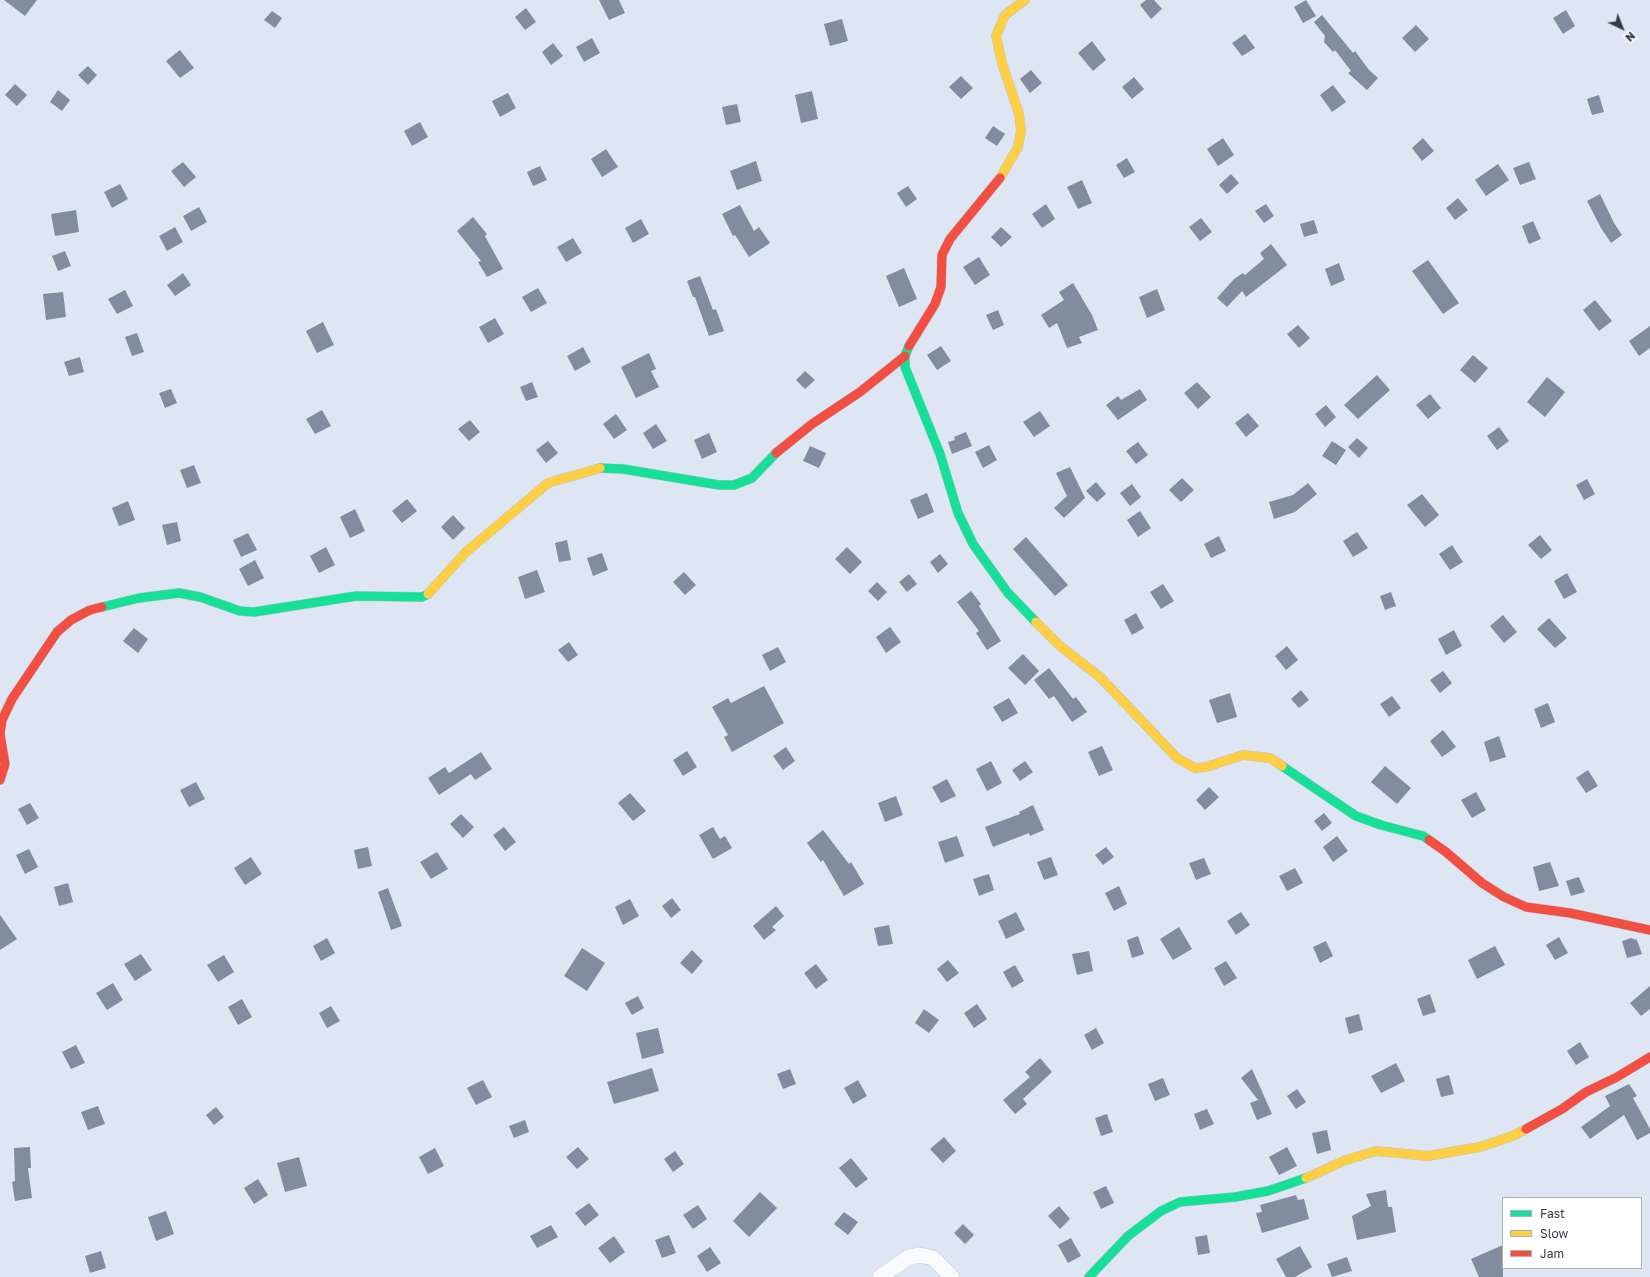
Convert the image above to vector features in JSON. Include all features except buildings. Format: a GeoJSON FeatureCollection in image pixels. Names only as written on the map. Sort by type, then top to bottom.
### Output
{"type":"FeatureCollection","features":[{"type":"Feature","properties":{"kind":"street"},"geometry":{"type":"LineString","coordinates":[[1025,0],[1005,16],[996,36],[1002,63],[1019,114],[1021,131],[1018,147],[997,184],[950,239],[942,255],[941,287],[935,304],[909,346],[905,356],[905,367],[911,384],[924,411],[940,454],[958,513],[973,544],[1008,593],[1060,646],[1100,677],[1177,758],[1195,768],[1206,767],[1243,755],[1270,758],[1356,816],[1381,825],[1423,836],[1446,852],[1482,883],[1504,897],[1526,907],[1570,913],[1650,930]]}},
{"type":"Feature","properties":{"kind":"street"},"geometry":{"type":"LineString","coordinates":[[0,780],[5,764],[0,734],[2,720],[12,699],[37,664],[57,632],[71,620],[90,610],[138,598],[179,593],[200,597],[240,611],[254,612],[356,596],[422,597],[429,593],[466,552],[548,483],[600,468],[623,469],[719,485],[745,482],[752,478],[776,452],[812,424],[860,392],[905,356]]}},
{"type":"Feature","properties":{"kind":"street"},"geometry":{"type":"LineString","coordinates":[[1089,1277],[1128,1236],[1161,1211],[1180,1202],[1235,1197],[1268,1191],[1301,1181],[1346,1160],[1376,1151],[1428,1156],[1480,1147],[1515,1135],[1562,1109],[1586,1092],[1617,1077],[1650,1057]]}},
{"type":"Feature","properties":{"kind":"street"},"geometry":{"type":"LineString","coordinates":[[880,1277],[909,1258],[920,1254],[933,1258],[952,1277]]}},
{"type":"Feature","properties":{"kind":"traffic: fast"},"geometry":{"type":"LineString","coordinates":[[909,346],[905,356],[905,367],[940,454],[958,513],[973,544],[1008,593],[1036,622]]}},
{"type":"Feature","properties":{"kind":"traffic: fast"},"geometry":{"type":"LineString","coordinates":[[600,468],[623,469],[719,485],[734,485],[752,478],[776,453]]}},
{"type":"Feature","properties":{"kind":"traffic: fast"},"geometry":{"type":"LineString","coordinates":[[102,607],[139,598],[179,593],[200,597],[240,611],[254,612],[356,596],[422,597],[428,594]]}},
{"type":"Feature","properties":{"kind":"traffic: fast"},"geometry":{"type":"LineString","coordinates":[[1282,766],[1356,816],[1381,825],[1423,836],[1429,840]]}},
{"type":"Feature","properties":{"kind":"traffic: fast"},"geometry":{"type":"LineString","coordinates":[[1089,1277],[1128,1236],[1161,1211],[1180,1202],[1235,1197],[1268,1191],[1306,1178]]}},
{"type":"Feature","properties":{"kind":"traffic: slow"},"geometry":{"type":"LineString","coordinates":[[1000,178],[1018,147],[1021,131],[1019,114],[1002,63],[996,36],[1005,15],[1025,0]]}},
{"type":"Feature","properties":{"kind":"traffic: slow"},"geometry":{"type":"LineString","coordinates":[[428,594],[466,552],[548,483],[600,468]]}},
{"type":"Feature","properties":{"kind":"traffic: slow"},"geometry":{"type":"LineString","coordinates":[[1036,622],[1060,646],[1100,677],[1177,758],[1195,768],[1206,767],[1243,755],[1270,758],[1282,766]]}},
{"type":"Feature","properties":{"kind":"traffic: slow"},"geometry":{"type":"LineString","coordinates":[[1306,1178],[1346,1160],[1376,1151],[1428,1156],[1480,1147],[1515,1135],[1526,1129]]}},
{"type":"Feature","properties":{"kind":"traffic: jam"},"geometry":{"type":"LineString","coordinates":[[909,346],[935,304],[941,287],[942,255],[950,239],[1000,178]]}},
{"type":"Feature","properties":{"kind":"traffic: jam"},"geometry":{"type":"LineString","coordinates":[[776,453],[812,424],[860,392],[905,356]]}},
{"type":"Feature","properties":{"kind":"traffic: jam"},"geometry":{"type":"LineString","coordinates":[[0,780],[5,764],[0,734],[2,720],[12,699],[57,632],[71,620],[90,610],[102,607]]}},
{"type":"Feature","properties":{"kind":"traffic: jam"},"geometry":{"type":"LineString","coordinates":[[1429,840],[1446,852],[1482,883],[1504,897],[1526,907],[1570,913],[1650,930]]}},
{"type":"Feature","properties":{"kind":"traffic: jam"},"geometry":{"type":"LineString","coordinates":[[1526,1129],[1562,1109],[1586,1092],[1617,1077],[1650,1057]]}}]}
